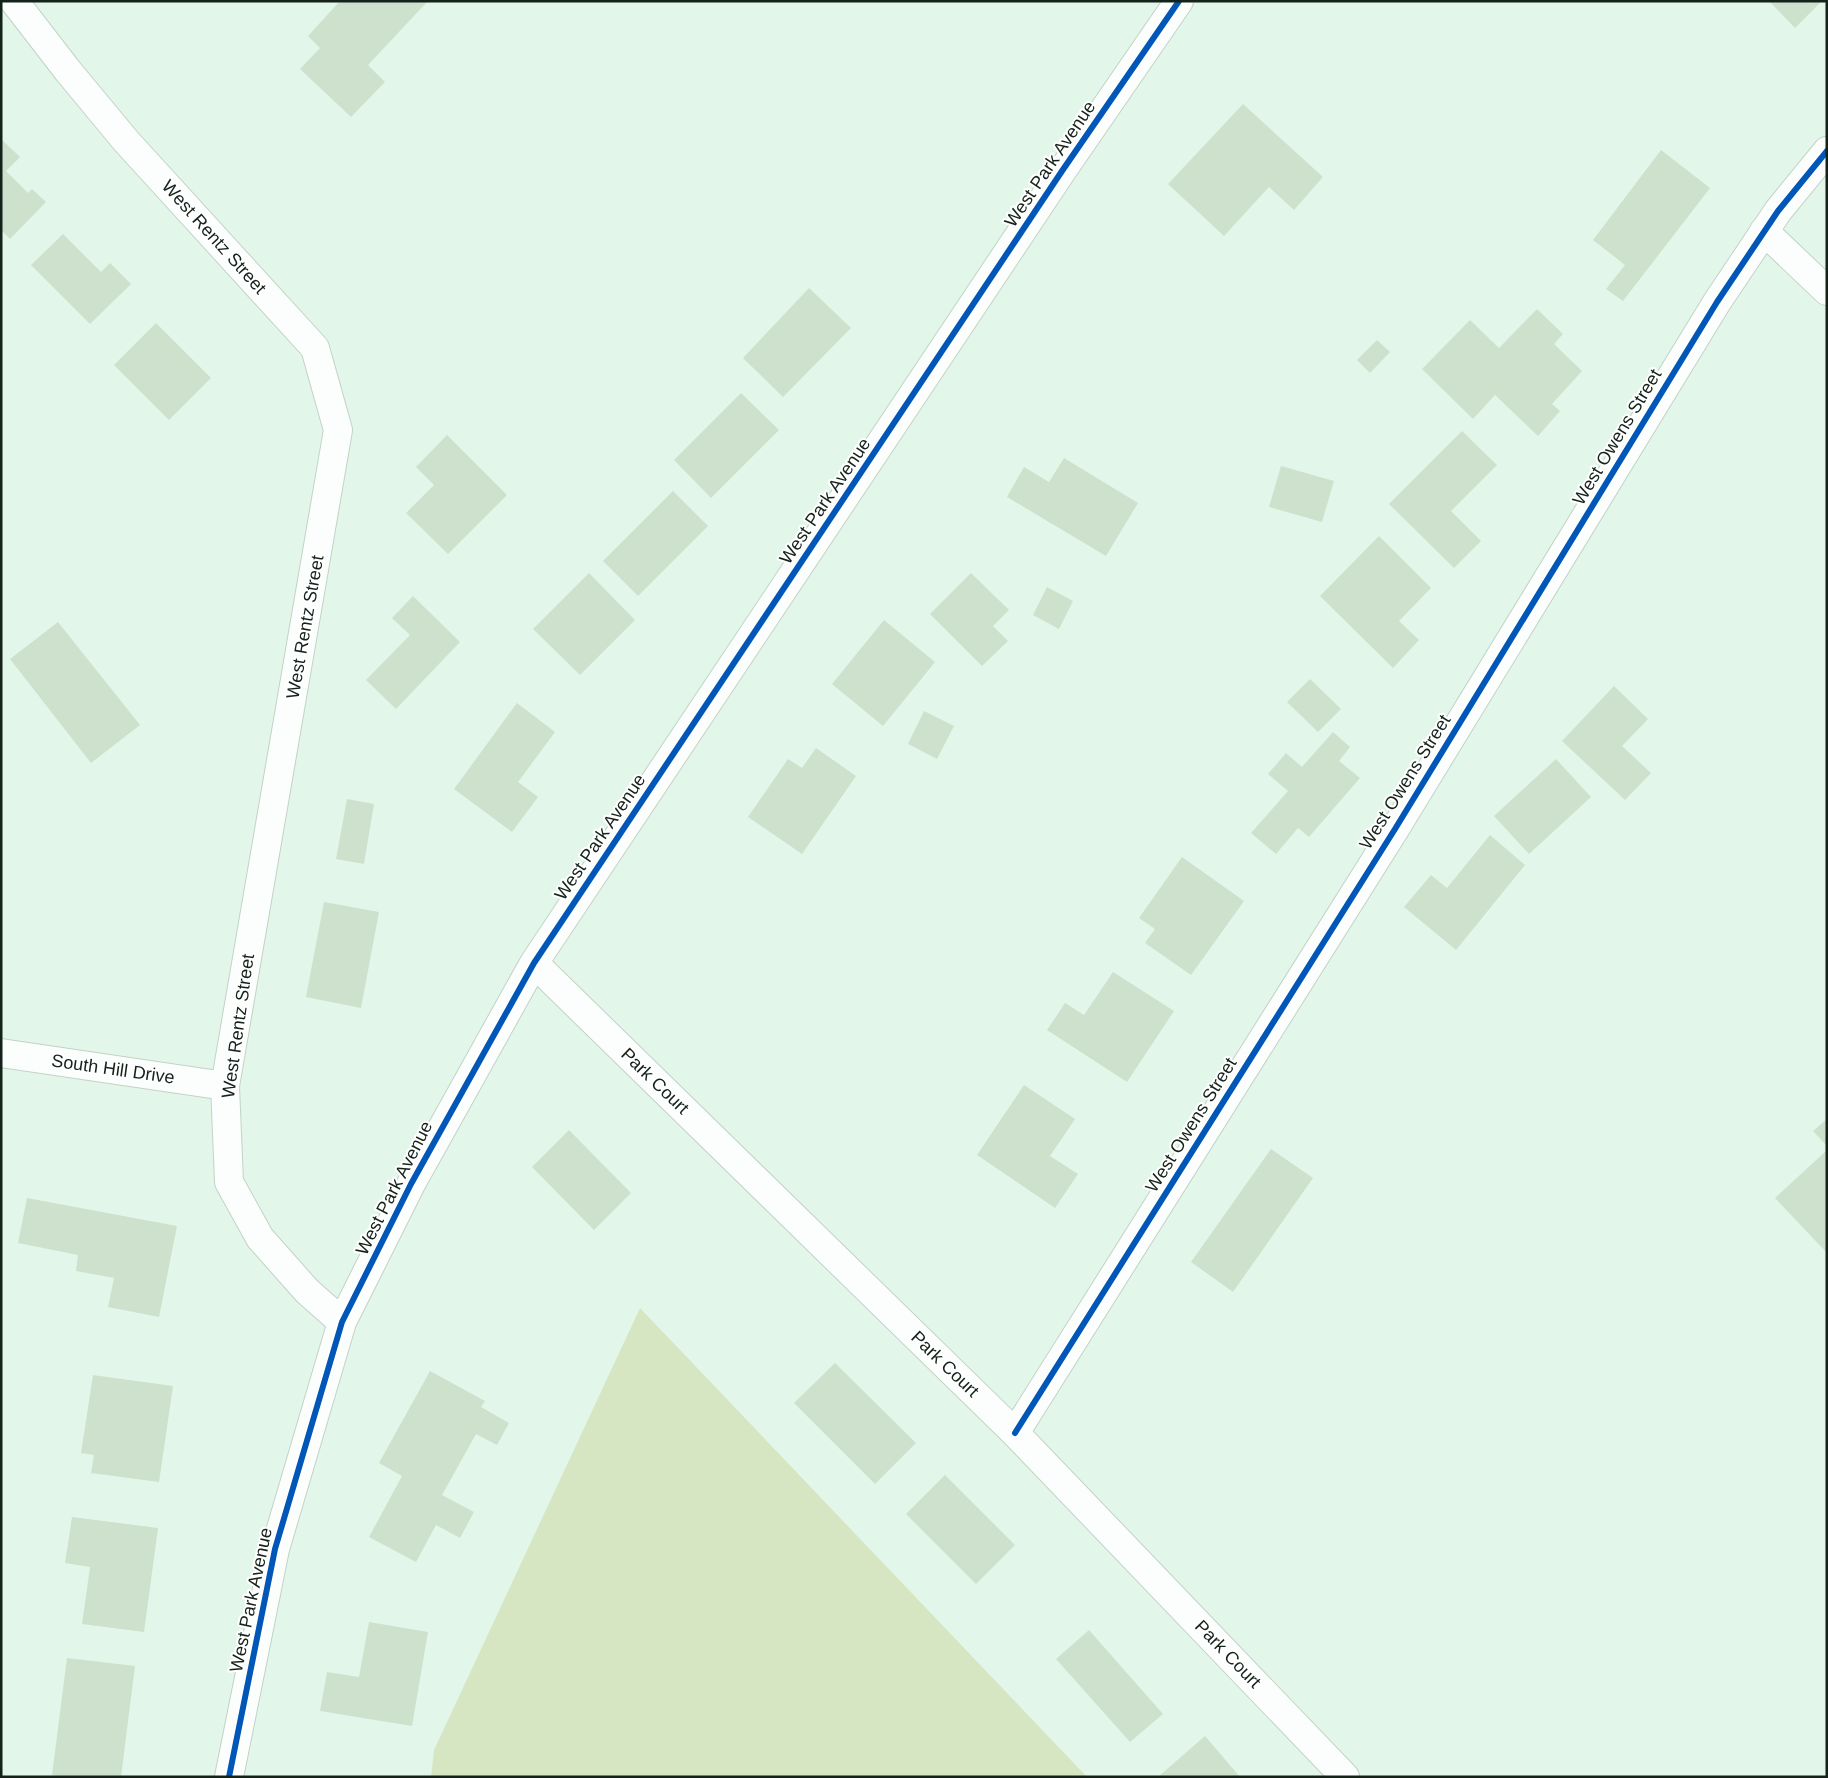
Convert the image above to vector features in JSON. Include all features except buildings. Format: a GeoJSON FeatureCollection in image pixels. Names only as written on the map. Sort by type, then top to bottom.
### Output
{"type":"FeatureCollection","features":[{"type":"Feature","properties":{"kind":"street","name":"West Rentz Street"},"geometry":{"type":"LineString","coordinates":[[14,1],[68,71],[126,141],[315,348],[338,430],[225,1086],[229,1182],[260,1238],[307,1291],[342,1322]]}},
{"type":"Feature","properties":{"kind":"street","name":"West Park Avenue"},"geometry":{"type":"LineString","coordinates":[[229,1777],[276,1549],[342,1322],[411,1184],[534,963],[1062,172],[1180,1]]}},
{"type":"Feature","properties":{"kind":"street","name":"West Owens Street"},"geometry":{"type":"LineString","coordinates":[[1015,1433],[1394,829],[1717,302],[1778,211],[1827,151]]}},
{"type":"Feature","properties":{"kind":"street"},"geometry":{"type":"LineString","coordinates":[[1764,231],[1827,291]]}},
{"type":"Feature","properties":{"kind":"street","name":"Park Court"},"geometry":{"type":"LineString","coordinates":[[534,963],[1015,1433],[1345,1777]]}},
{"type":"Feature","properties":{"kind":"street","name":"South Hill Drive"},"geometry":{"type":"LineString","coordinates":[[1,1053],[225,1086]]}},
{"type":"Feature","properties":{"kind":"green space"},"geometry":{"type":"Polygon","coordinates":[[[640,1308],[1087,1777],[431,1777],[434,1750],[640,1308]]]}},
{"type":"Feature","properties":{"kind":"cycle path"},"geometry":{"type":"LineString","coordinates":[[229,1777],[275,1549],[342,1322],[411,1184],[534,963],[1062,171],[1179,1]]}},
{"type":"Feature","properties":{"kind":"cycle path"},"geometry":{"type":"LineString","coordinates":[[1015,1433],[1395,829],[1717,302],[1778,211],[1827,151]]}}]}
